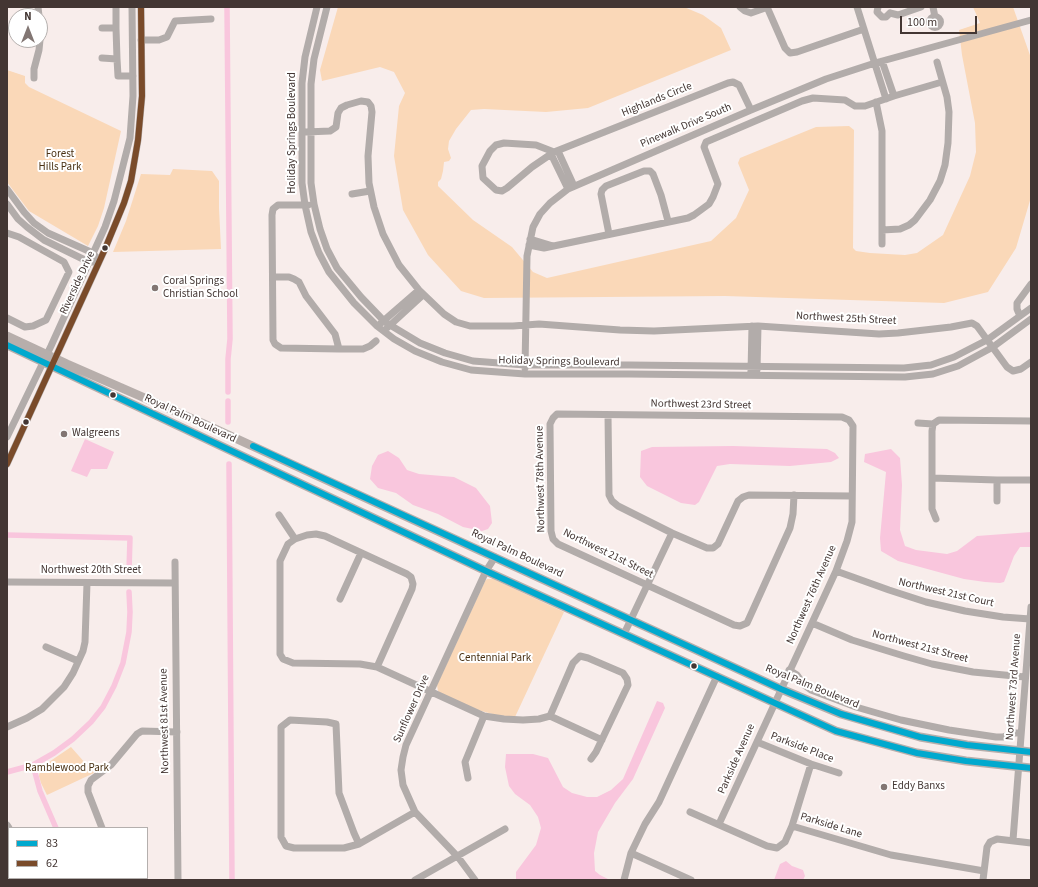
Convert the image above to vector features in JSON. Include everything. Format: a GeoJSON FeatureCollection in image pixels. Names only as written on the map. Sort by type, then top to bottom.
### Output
{"type":"FeatureCollection","features":[{"type":"Feature","properties":{"kind":"main road","name":"Royal Palm Boulevard"},"geometry":{"type":"LineString","coordinates":[[7,336],[45,359]]}},
{"type":"Feature","properties":{"kind":"main road","name":"Royal Palm Boulevard"},"geometry":{"type":"LineString","coordinates":[[7,345],[45,359],[218,430],[781,689],[840,714],[920,736],[967,745],[1031,752]]}},
{"type":"Feature","properties":{"kind":"main road","name":"Royal Palm Boulevard"},"geometry":{"type":"LineString","coordinates":[[54,363],[486,571],[836,731],[917,753],[966,761],[1031,768]]}},
{"type":"Feature","properties":{"kind":"street"},"geometry":{"type":"LineString","coordinates":[[116,7],[118,76],[133,76]]}},
{"type":"Feature","properties":{"kind":"street","name":"Riverside Drive"},"geometry":{"type":"LineString","coordinates":[[7,437],[45,359],[89,262],[114,201],[128,147],[133,96],[132,7]]}},
{"type":"Feature","properties":{"kind":"street","name":"Riverside Drive"},"geometry":{"type":"LineString","coordinates":[[7,464],[54,363],[124,203],[138,140],[142,96],[141,7]]}},
{"type":"Feature","properties":{"kind":"street","name":"Holiday Springs Boulevard"},"geometry":{"type":"LineString","coordinates":[[317,7],[305,57],[302,83],[302,183],[311,232],[319,253],[329,272],[354,303],[394,339],[415,351],[442,362],[471,370],[525,374],[905,378],[933,374],[958,366],[993,347],[1031,319]]}},
{"type":"Feature","properties":{"kind":"street","name":"Holiday Springs Boulevard"},"geometry":{"type":"LineString","coordinates":[[327,7],[314,59],[311,84],[311,183],[314,204],[322,236],[337,268],[361,297],[387,323],[420,343],[445,353],[472,361],[525,365],[904,368],[931,365],[954,357],[987,340],[1031,308]]}},
{"type":"Feature","properties":{"kind":"street"},"geometry":{"type":"LineString","coordinates":[[740,7],[751,13],[767,7],[785,48],[790,53],[797,52],[864,29]]}},
{"type":"Feature","properties":{"kind":"street"},"geometry":{"type":"LineString","coordinates":[[857,7],[864,29],[894,96]]}},
{"type":"Feature","properties":{"kind":"street"},"geometry":{"type":"LineString","coordinates":[[878,7],[877,12],[879,16],[886,17],[889,10],[898,15],[921,7]]}},
{"type":"Feature","properties":{"kind":"street"},"geometry":{"type":"LineString","coordinates":[[933,7],[935,17]]}},
{"type":"Feature","properties":{"kind":"street"},"geometry":{"type":"LineString","coordinates":[[141,40],[159,40],[167,37],[175,20],[211,19]]}},
{"type":"Feature","properties":{"kind":"street","name":"Pinewalk Drive South"},"geometry":{"type":"LineString","coordinates":[[525,374],[527,256],[529,242],[533,227],[540,214],[550,203],[571,188],[826,79],[879,62],[1031,20]]}},
{"type":"Feature","properties":{"kind":"street"},"geometry":{"type":"LineString","coordinates":[[102,28],[116,28]]}},
{"type":"Feature","properties":{"kind":"street"},"geometry":{"type":"LineString","coordinates":[[34,78],[34,69],[39,48]]}},
{"type":"Feature","properties":{"kind":"street"},"geometry":{"type":"LineString","coordinates":[[102,58],[117,58]]}},
{"type":"Feature","properties":{"kind":"street"},"geometry":{"type":"LineString","coordinates":[[879,62],[886,99]]}},
{"type":"Feature","properties":{"kind":"street"},"geometry":{"type":"LineString","coordinates":[[882,230],[900,229],[909,225],[915,220],[930,200],[940,181],[945,165],[949,129],[947,97],[936,62]]}},
{"type":"Feature","properties":{"kind":"street","name":"Highlands Circle"},"geometry":{"type":"LineString","coordinates":[[554,152],[536,145],[504,143],[496,145],[490,151],[482,166],[483,178],[496,190],[502,191],[532,167],[554,152],[728,83],[733,82],[739,85],[751,110]]}},
{"type":"Feature","properties":{"kind":"street","name":"Pinewalk Drive South"},"geometry":{"type":"LineString","coordinates":[[529,242],[544,248],[688,218],[709,204],[714,197],[718,184],[704,147],[706,142],[802,101],[813,98],[845,100],[855,106],[865,106],[942,82]]}},
{"type":"Feature","properties":{"kind":"street","name":"Northwest 25th Street"},"geometry":{"type":"LineString","coordinates":[[311,132],[330,131],[336,127],[338,113],[341,108],[347,104],[361,101],[368,102],[371,106],[372,112],[368,156],[370,191],[383,234],[399,265],[421,292],[444,314],[456,322],[470,326],[539,324],[654,331],[755,326],[837,330],[879,334],[952,327],[972,323],[978,326],[1007,367],[1013,371],[1021,369],[1031,362]]}},
{"type":"Feature","properties":{"kind":"street"},"geometry":{"type":"LineString","coordinates":[[876,102],[882,130],[882,244]]}},
{"type":"Feature","properties":{"kind":"street"},"geometry":{"type":"LineString","coordinates":[[302,133],[311,132]]}},
{"type":"Feature","properties":{"kind":"street"},"geometry":{"type":"LineString","coordinates":[[554,152],[571,188]]}},
{"type":"Feature","properties":{"kind":"street"},"geometry":{"type":"LineString","coordinates":[[609,234],[601,194],[602,190],[606,186],[644,171],[650,171],[653,174],[662,195],[668,221]]}},
{"type":"Feature","properties":{"kind":"street"},"geometry":{"type":"LineString","coordinates":[[7,189],[34,223],[48,232],[93,253],[99,262]]}},
{"type":"Feature","properties":{"kind":"street"},"geometry":{"type":"LineString","coordinates":[[352,194],[370,191]]}},
{"type":"Feature","properties":{"kind":"street"},"geometry":{"type":"LineString","coordinates":[[7,204],[27,228],[44,240],[89,262],[99,262]]}},
{"type":"Feature","properties":{"kind":"street"},"geometry":{"type":"LineString","coordinates":[[314,204],[278,205],[273,209],[273,340],[275,344],[281,348],[339,349],[363,349],[376,341]]}},
{"type":"Feature","properties":{"kind":"street"},"geometry":{"type":"LineString","coordinates":[[19,237],[34,223]]}},
{"type":"Feature","properties":{"kind":"street"},"geometry":{"type":"LineString","coordinates":[[7,233],[19,237],[64,262],[69,272],[46,320],[25,328],[7,318]]}},
{"type":"Feature","properties":{"kind":"street"},"geometry":{"type":"LineString","coordinates":[[272,277],[289,277],[299,282],[306,296],[335,334],[339,349]]}},
{"type":"Feature","properties":{"kind":"street"},"geometry":{"type":"LineString","coordinates":[[1020,316],[1017,309],[1017,304],[1030,287]]}},
{"type":"Feature","properties":{"kind":"street"},"geometry":{"type":"LineString","coordinates":[[381,328],[421,292]]}},
{"type":"Feature","properties":{"kind":"street"},"geometry":{"type":"LineString","coordinates":[[754,376],[755,326]]}},
{"type":"Feature","properties":{"kind":"street","name":"Northwest 23rd Street"},"geometry":{"type":"LineString","coordinates":[[552,418],[558,414],[842,417],[849,420]]}},
{"type":"Feature","properties":{"kind":"street"},"geometry":{"type":"LineString","coordinates":[[608,415],[609,494],[612,501],[618,506],[672,533],[707,548],[713,548],[718,544],[738,501],[749,494],[852,496]]}},
{"type":"Feature","properties":{"kind":"street","name":"Northwest 78th Avenue"},"geometry":{"type":"LineString","coordinates":[[552,418],[550,424],[551,531],[553,539]]}},
{"type":"Feature","properties":{"kind":"street","name":"Northwest 76th Avenue"},"geometry":{"type":"LineString","coordinates":[[774,703],[836,571],[849,535],[852,522],[853,426],[849,420]]}},
{"type":"Feature","properties":{"kind":"street"},"geometry":{"type":"LineString","coordinates":[[918,423],[933,424],[939,420],[1031,421]]}},
{"type":"Feature","properties":{"kind":"street"},"geometry":{"type":"LineString","coordinates":[[933,424],[932,509],[936,519]]}},
{"type":"Feature","properties":{"kind":"street"},"geometry":{"type":"LineString","coordinates":[[932,478],[1031,480]]}},
{"type":"Feature","properties":{"kind":"street"},"geometry":{"type":"LineString","coordinates":[[997,480],[997,501]]}},
{"type":"Feature","properties":{"kind":"street","name":"Northwest 21st Street"},"geometry":{"type":"LineString","coordinates":[[553,539],[558,544],[647,586],[734,625],[740,626],[747,623],[790,528],[793,514],[794,495]]}},
{"type":"Feature","properties":{"kind":"street"},"geometry":{"type":"LineString","coordinates":[[279,515],[295,538]]}},
{"type":"Feature","properties":{"kind":"street"},"geometry":{"type":"LineString","coordinates":[[624,634],[672,533]]}},
{"type":"Feature","properties":{"kind":"street"},"geometry":{"type":"LineString","coordinates":[[377,667],[412,589],[412,580],[407,574],[325,536],[316,534],[295,538],[288,544],[280,560],[280,654],[287,662],[360,664],[377,667],[484,716],[523,720],[539,719],[550,716],[602,740]]}},
{"type":"Feature","properties":{"kind":"street"},"geometry":{"type":"LineString","coordinates":[[340,599],[361,553]]}},
{"type":"Feature","properties":{"kind":"street","name":"Sunflower Drive"},"geometry":{"type":"LineString","coordinates":[[475,880],[458,857],[415,812],[403,785],[402,770],[406,744],[486,571],[495,557]]}},
{"type":"Feature","properties":{"kind":"street","name":"Northwest 81st Avenue"},"geometry":{"type":"LineString","coordinates":[[175,562],[178,880]]}},
{"type":"Feature","properties":{"kind":"street","name":"Northwest 21st Court"},"geometry":{"type":"LineString","coordinates":[[836,571],[926,602],[965,611],[1030,620]]}},
{"type":"Feature","properties":{"kind":"street","name":"Northwest 20th Street"},"geometry":{"type":"LineString","coordinates":[[7,582],[174,583]]}},
{"type":"Feature","properties":{"kind":"street"},"geometry":{"type":"LineString","coordinates":[[7,727],[42,709],[64,687],[78,662],[85,642],[87,583]]}},
{"type":"Feature","properties":{"kind":"street","name":"Northwest 73rd Avenue"},"geometry":{"type":"LineString","coordinates":[[1013,840],[1031,607]]}},
{"type":"Feature","properties":{"kind":"street","name":"Northwest 21st Street"},"geometry":{"type":"LineString","coordinates":[[812,623],[852,640],[925,662],[973,672],[1025,677]]}},
{"type":"Feature","properties":{"kind":"street"},"geometry":{"type":"LineString","coordinates":[[46,647],[78,662]]}},
{"type":"Feature","properties":{"kind":"street"},"geometry":{"type":"LineString","coordinates":[[550,716],[573,663],[580,656],[623,673],[627,679],[628,685],[602,740],[591,759]]}},
{"type":"Feature","properties":{"kind":"street"},"geometry":{"type":"LineString","coordinates":[[789,670],[797,674],[804,685],[811,690],[901,720],[949,730],[996,737],[1003,737],[1013,733],[1021,733]]}},
{"type":"Feature","properties":{"kind":"street"},"geometry":{"type":"LineString","coordinates":[[624,880],[631,853],[645,824],[659,802],[717,676]]}},
{"type":"Feature","properties":{"kind":"street","name":"Parkside Avenue"},"geometry":{"type":"LineString","coordinates":[[719,824],[774,703]]}},
{"type":"Feature","properties":{"kind":"street"},"geometry":{"type":"LineString","coordinates":[[468,778],[465,762],[484,716]]}},
{"type":"Feature","properties":{"kind":"street"},"geometry":{"type":"LineString","coordinates":[[359,844],[339,793],[336,724],[327,722],[290,720],[281,726],[281,837],[286,846],[294,848],[344,848],[359,844],[415,812]]}},
{"type":"Feature","properties":{"kind":"street"},"geometry":{"type":"LineString","coordinates":[[102,827],[88,792],[88,786],[91,780],[111,764],[137,734],[142,731],[177,732]]}},
{"type":"Feature","properties":{"kind":"street","name":"Parkside Place"},"geometry":{"type":"LineString","coordinates":[[757,742],[839,774]]}},
{"type":"Feature","properties":{"kind":"street"},"geometry":{"type":"LineString","coordinates":[[792,826],[811,764]]}},
{"type":"Feature","properties":{"kind":"street","name":"Parkside Lane"},"geometry":{"type":"LineString","coordinates":[[690,812],[767,846],[777,848],[785,842],[792,826],[891,855],[984,871]]}},
{"type":"Feature","properties":{"kind":"street"},"geometry":{"type":"LineString","coordinates":[[415,880],[505,829]]}},
{"type":"Feature","properties":{"kind":"street"},"geometry":{"type":"LineString","coordinates":[[983,880],[987,847],[990,842],[997,839],[1031,843]]}},
{"type":"Feature","properties":{"kind":"street"},"geometry":{"type":"LineString","coordinates":[[631,853],[691,880]]}},
{"type":"Feature","properties":{"kind":"green space"},"geometry":{"type":"Polygon","coordinates":[[[338,7],[684,7],[703,15],[721,28],[731,50],[588,108],[546,112],[484,109],[471,110],[456,129],[449,141],[448,149],[451,158],[449,161],[444,162],[441,179],[438,182],[438,186],[473,220],[512,247],[533,272],[547,278],[711,241],[736,218],[749,190],[738,163],[740,158],[816,127],[849,126],[854,130],[853,248],[856,251],[870,253],[905,255],[917,253],[943,235],[970,176],[976,152],[975,123],[962,55],[959,30],[980,23],[973,7],[1013,7],[1031,58],[1031,197],[1016,248],[988,292],[944,303],[725,296],[484,298],[461,291],[428,255],[403,210],[394,156],[399,106],[405,93],[394,72],[380,67],[322,81],[320,70],[338,7]]]}},
{"type":"Feature","properties":{"kind":"green space","name":"Forest Hills Park"},"geometry":{"type":"Polygon","coordinates":[[[7,70],[25,76],[25,83],[29,87],[121,131],[104,208],[98,226],[88,246],[29,211],[7,182],[7,70]]]}},
{"type":"Feature","properties":{"kind":"green space"},"geometry":{"type":"Polygon","coordinates":[[[173,169],[212,171],[219,181],[221,249],[113,252],[126,221],[141,174],[170,175],[173,169]]]}},
{"type":"Feature","properties":{"kind":"green space","name":"Centennial Park"},"geometry":{"type":"Polygon","coordinates":[[[487,579],[493,579],[564,612],[515,717],[496,715],[478,710],[441,694],[438,691],[437,685],[487,579]]]}},
{"type":"Feature","properties":{"kind":"green space","name":"Ramblewood Park"},"geometry":{"type":"Polygon","coordinates":[[[71,747],[94,773],[47,795],[41,783],[39,776],[40,771],[43,766],[71,747]]]}},
{"type":"Feature","properties":{"kind":"shaded area"},"geometry":{"type":"Polygon","coordinates":[[[85,439],[114,452],[107,469],[91,469],[87,477],[71,471],[85,439]]]}},
{"type":"Feature","properties":{"kind":"shaded area"},"geometry":{"type":"Polygon","coordinates":[[[733,446],[827,449],[835,453],[839,458],[831,462],[790,466],[730,464],[717,466],[699,502],[695,505],[681,503],[647,486],[640,477],[641,451],[652,447],[733,446]]]}},
{"type":"Feature","properties":{"kind":"shaded area"},"geometry":{"type":"Polygon","coordinates":[[[891,449],[900,458],[902,485],[900,530],[905,546],[916,550],[947,554],[957,551],[977,536],[1031,532],[1031,547],[1020,547],[1014,556],[1004,582],[985,582],[964,579],[898,561],[881,551],[880,538],[886,472],[864,462],[865,454],[891,449]]]}},
{"type":"Feature","properties":{"kind":"shaded area"},"geometry":{"type":"Polygon","coordinates":[[[388,451],[399,458],[407,470],[419,474],[454,477],[476,488],[490,506],[492,523],[488,529],[482,531],[463,527],[438,514],[413,505],[396,493],[378,488],[370,479],[372,466],[378,455],[388,451]]]}},
{"type":"Feature","properties":{"kind":"shaded area"},"geometry":{"type":"Polygon","coordinates":[[[657,701],[663,703],[665,708],[633,779],[615,803],[598,832],[594,853],[595,871],[610,880],[516,880],[516,872],[536,845],[541,828],[538,817],[530,805],[515,794],[509,786],[505,767],[506,754],[533,754],[548,758],[563,787],[572,793],[587,797],[597,797],[611,790],[623,779],[657,701]]]}},
{"type":"Feature","properties":{"kind":"shaded area"},"geometry":{"type":"Polygon","coordinates":[[[786,861],[792,866],[803,870],[805,876],[803,880],[774,880],[780,864],[786,861]]]}},
{"type":"Feature","properties":{"kind":"waterway"},"geometry":{"type":"LineString","coordinates":[[227,7],[230,339],[228,359],[228,392]]}},
{"type":"Feature","properties":{"kind":"waterway"},"geometry":{"type":"LineString","coordinates":[[228,401],[228,422]]}},
{"type":"Feature","properties":{"kind":"waterway"},"geometry":{"type":"LineString","coordinates":[[229,464],[232,880]]}},
{"type":"Feature","properties":{"kind":"waterway"},"geometry":{"type":"LineString","coordinates":[[7,535],[130,538],[129,571]]}},
{"type":"Feature","properties":{"kind":"waterway"},"geometry":{"type":"LineString","coordinates":[[7,772],[33,765],[54,753],[73,739],[91,722],[103,707],[114,686],[123,663],[129,632],[129,592]]}},
{"type":"Feature","properties":{"kind":"waterway"},"geometry":{"type":"LineString","coordinates":[[33,765],[40,791],[56,827]]}},
{"type":"Feature","properties":{"kind":"transit line","name":"62"},"geometry":{"type":"LineString","coordinates":[[7,464],[105,249],[124,203],[131,181],[138,140],[142,96],[141,7]]}},
{"type":"Feature","properties":{"kind":"transit line","name":"83"},"geometry":{"type":"LineString","coordinates":[[7,345],[486,571],[836,731],[917,753],[966,761],[1031,768]]}},
{"type":"Feature","properties":{"kind":"transit line","name":"83"},"geometry":{"type":"LineString","coordinates":[[253,446],[781,689],[841,714],[920,737],[967,745],[1031,752]]}},
{"type":"Feature","properties":{"kind":"place","name":"Coral Springs Christian School"},"geometry":{"type":"Point","coordinates":[155,288]}},
{"type":"Feature","properties":{"kind":"place","name":"Walgreens"},"geometry":{"type":"Point","coordinates":[64,434]}},
{"type":"Feature","properties":{"kind":"place","name":"Eddy Banxs"},"geometry":{"type":"Point","coordinates":[884,787]}}]}
